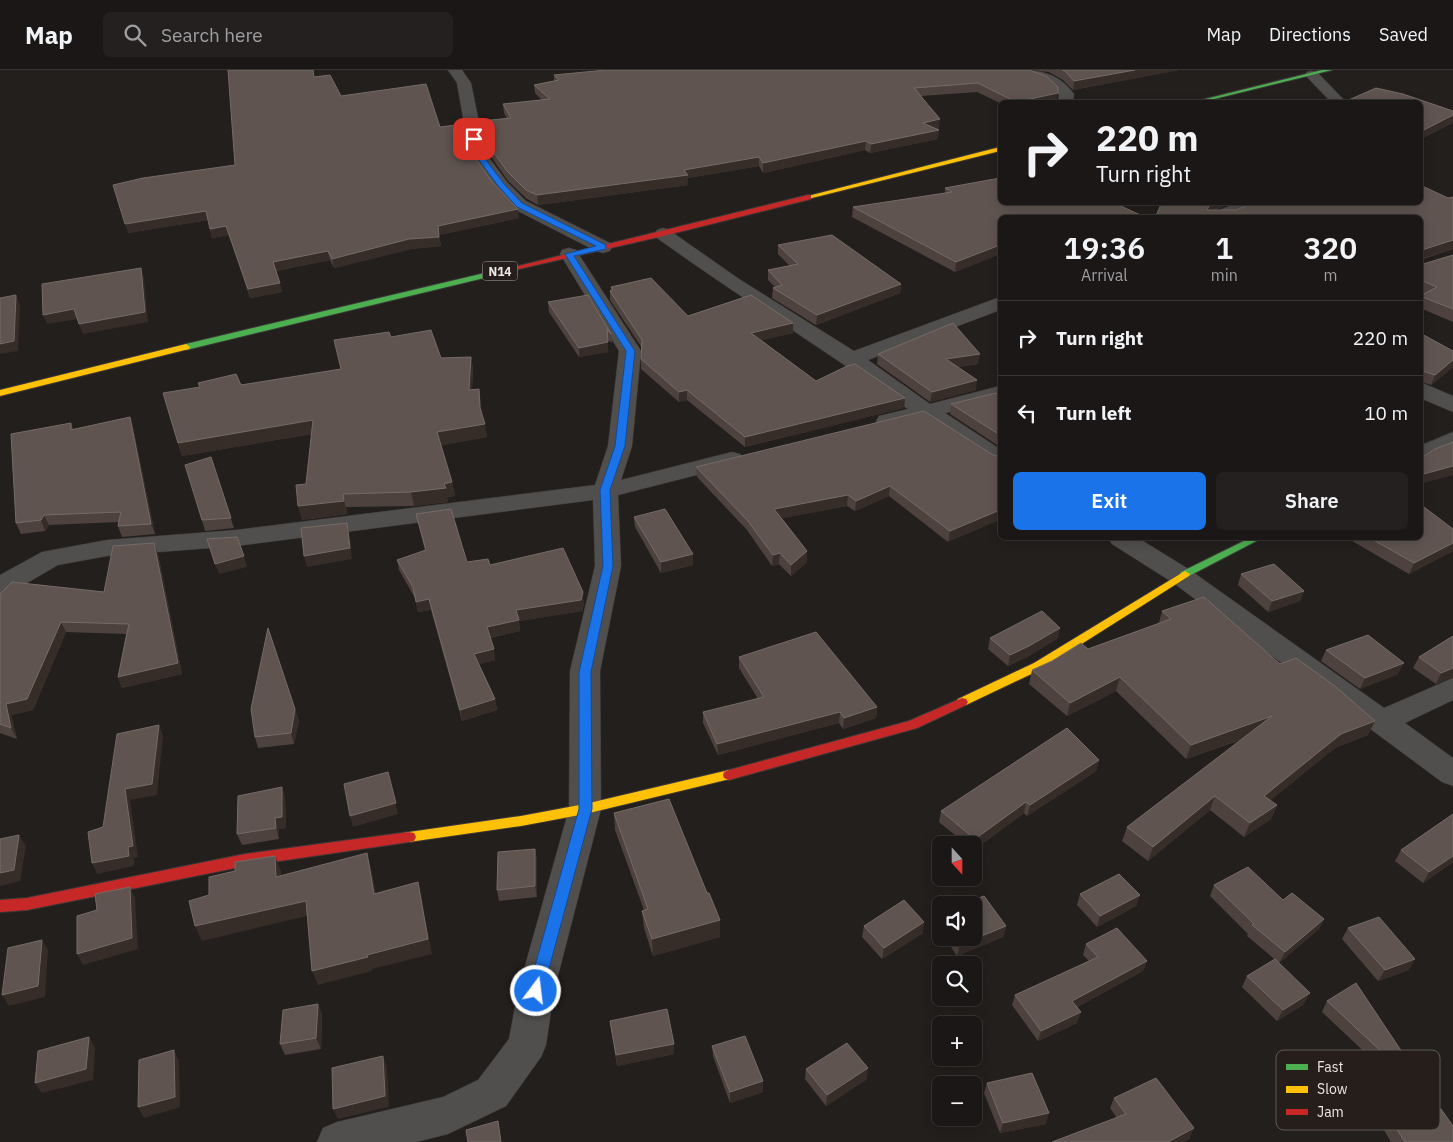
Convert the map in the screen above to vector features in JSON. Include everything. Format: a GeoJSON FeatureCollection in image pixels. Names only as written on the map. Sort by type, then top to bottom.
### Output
{"type":"FeatureCollection","features":[{"type":"Feature","properties":{"kind":"main road"},"geometry":{"type":"LineString","coordinates":[[1205,100],[1329,70]]}},
{"type":"Feature","properties":{"kind":"main road","name":"N14"},"geometry":{"type":"LineString","coordinates":[[0,393],[317,314],[569,254],[663,234],[998,150]]}},
{"type":"Feature","properties":{"kind":"main road"},"geometry":{"type":"LineString","coordinates":[[0,906],[27,904],[245,860],[521,821],[586,809],[748,770],[913,725],[1038,666],[1181,576],[1253,540]]}},
{"type":"Feature","properties":{"kind":"street"},"geometry":{"type":"LineString","coordinates":[[455,70],[464,83],[477,152],[501,186],[520,205],[603,247]]}},
{"type":"Feature","properties":{"kind":"street"},"geometry":{"type":"LineString","coordinates":[[1024,70],[1052,80],[1067,94],[1066,100]]}},
{"type":"Feature","properties":{"kind":"street"},"geometry":{"type":"LineString","coordinates":[[1312,75],[1336,100]]}},
{"type":"Feature","properties":{"kind":"street"},"geometry":{"type":"LineString","coordinates":[[1223,215],[1249,205]]}},
{"type":"Feature","properties":{"kind":"street"},"geometry":{"type":"LineString","coordinates":[[663,234],[732,283],[852,358],[926,411],[998,458]]}},
{"type":"Feature","properties":{"kind":"street"},"geometry":{"type":"LineString","coordinates":[[337,1142],[448,1115],[492,1093],[527,1045],[536,991],[586,809],[585,672],[608,566],[605,490],[620,446],[630,351],[569,254]]}},
{"type":"Feature","properties":{"kind":"street"},"geometry":{"type":"LineString","coordinates":[[852,358],[998,305]]}},
{"type":"Feature","properties":{"kind":"street"},"geometry":{"type":"LineString","coordinates":[[1423,390],[1453,405]]}},
{"type":"Feature","properties":{"kind":"street"},"geometry":{"type":"LineString","coordinates":[[869,425],[998,393]]}},
{"type":"Feature","properties":{"kind":"street"},"geometry":{"type":"LineString","coordinates":[[1423,454],[1453,439]]}},
{"type":"Feature","properties":{"kind":"street"},"geometry":{"type":"LineString","coordinates":[[0,589],[5,584],[51,558],[107,548],[236,538],[605,490],[756,453]]}},
{"type":"Feature","properties":{"kind":"street"},"geometry":{"type":"LineString","coordinates":[[1124,540],[1181,576],[1453,774]]}},
{"type":"Feature","properties":{"kind":"street"},"geometry":{"type":"LineString","coordinates":[[1381,722],[1453,688]]}},
{"type":"Feature","properties":{"kind":"building"},"geometry":{"type":"Polygon","coordinates":[[[228,70],[313,70],[314,77],[330,75],[341,96],[426,84],[440,127],[463,124],[466,145],[492,182],[518,209],[438,226],[439,237],[409,239],[332,259],[328,251],[273,262],[280,283],[248,289],[226,226],[210,229],[206,211],[125,224],[113,185],[143,178],[235,165],[228,70]]]}},
{"type":"Feature","properties":{"kind":"building"},"geometry":{"type":"Polygon","coordinates":[[[606,70],[1029,70],[1046,76],[1058,87],[1058,93],[1025,100],[1012,100],[978,83],[914,88],[940,119],[923,123],[939,130],[871,144],[866,141],[763,163],[759,157],[684,170],[688,175],[537,195],[526,190],[507,171],[486,142],[481,121],[511,118],[503,104],[550,99],[534,85],[559,80],[554,75],[606,70]]]}},
{"type":"Feature","properties":{"kind":"building"},"geometry":{"type":"Polygon","coordinates":[[[1062,70],[1135,70],[1074,81],[1062,70]]]}},
{"type":"Feature","properties":{"kind":"building"},"geometry":{"type":"Polygon","coordinates":[[[1376,88],[1421,100],[1349,100],[1376,88]]]}},
{"type":"Feature","properties":{"kind":"building"},"geometry":{"type":"Polygon","coordinates":[[[1423,101],[1453,111],[1453,115],[1423,130],[1423,101]]]}},
{"type":"Feature","properties":{"kind":"building"},"geometry":{"type":"Polygon","coordinates":[[[998,178],[998,205],[1119,205],[1140,215],[998,215],[998,246],[956,262],[853,207],[952,192],[945,188],[998,178]]]}},
{"type":"Feature","properties":{"kind":"building"},"geometry":{"type":"Polygon","coordinates":[[[1423,186],[1448,198],[1453,197],[1453,240],[1423,250],[1423,215],[1156,215],[1161,205],[1210,205],[1207,210],[1236,210],[1248,205],[1423,205],[1423,186]]]}},
{"type":"Feature","properties":{"kind":"building"},"geometry":{"type":"Polygon","coordinates":[[[832,235],[901,284],[817,315],[773,288],[782,285],[768,270],[798,264],[778,245],[832,235]]]}},
{"type":"Feature","properties":{"kind":"building"},"geometry":{"type":"Polygon","coordinates":[[[1453,255],[1453,309],[1423,297],[1423,294],[1437,287],[1423,281],[1423,264],[1453,255]]]}},
{"type":"Feature","properties":{"kind":"building"},"geometry":{"type":"Polygon","coordinates":[[[141,268],[145,312],[79,324],[74,309],[43,315],[42,284],[141,268]]]}},
{"type":"Feature","properties":{"kind":"building"},"geometry":{"type":"Polygon","coordinates":[[[651,278],[688,316],[751,295],[793,323],[751,333],[816,381],[855,364],[905,398],[745,437],[687,390],[679,392],[641,359],[642,340],[610,291],[613,290],[611,287],[651,278]]]}},
{"type":"Feature","properties":{"kind":"building"},"geometry":{"type":"Polygon","coordinates":[[[16,295],[14,341],[0,344],[0,298],[16,295]]]}},
{"type":"Feature","properties":{"kind":"building"},"geometry":{"type":"Polygon","coordinates":[[[588,295],[611,334],[607,329],[608,342],[579,348],[548,302],[588,295]]]}},
{"type":"Feature","properties":{"kind":"building"},"geometry":{"type":"Polygon","coordinates":[[[953,323],[980,354],[946,359],[977,380],[932,392],[878,354],[953,323]]]}},
{"type":"Feature","properties":{"kind":"building"},"geometry":{"type":"Polygon","coordinates":[[[431,330],[441,358],[471,357],[469,390],[479,389],[480,408],[485,424],[437,432],[452,482],[444,484],[446,488],[411,492],[343,494],[344,501],[298,506],[296,485],[306,484],[313,420],[178,443],[163,393],[200,387],[198,383],[236,374],[241,385],[341,369],[334,340],[389,332],[391,337],[431,330]]]}},
{"type":"Feature","properties":{"kind":"building"},"geometry":{"type":"Polygon","coordinates":[[[1423,335],[1453,351],[1453,360],[1435,375],[1423,371],[1423,335]]]}},
{"type":"Feature","properties":{"kind":"building"},"geometry":{"type":"Polygon","coordinates":[[[996,393],[998,394],[998,434],[951,404],[996,393]]]}},
{"type":"Feature","properties":{"kind":"building"},"geometry":{"type":"Polygon","coordinates":[[[924,411],[998,456],[998,511],[950,531],[890,486],[856,501],[848,495],[774,509],[807,551],[791,565],[780,553],[773,555],[747,520],[696,467],[924,411]]]}},
{"type":"Feature","properties":{"kind":"building"},"geometry":{"type":"Polygon","coordinates":[[[130,417],[151,524],[118,526],[121,512],[44,515],[41,520],[16,523],[11,434],[71,423],[71,430],[130,417]]]}},
{"type":"Feature","properties":{"kind":"building"},"geometry":{"type":"Polygon","coordinates":[[[1453,442],[1453,466],[1423,474],[1423,457],[1435,449],[1453,442]]]}},
{"type":"Feature","properties":{"kind":"building"},"geometry":{"type":"Polygon","coordinates":[[[211,457],[231,518],[202,520],[185,465],[211,457]]]}},
{"type":"Feature","properties":{"kind":"building"},"geometry":{"type":"Polygon","coordinates":[[[1423,506],[1453,529],[1453,543],[1414,563],[1374,540],[1423,540],[1423,506]]]}},
{"type":"Feature","properties":{"kind":"building"},"geometry":{"type":"Polygon","coordinates":[[[451,509],[467,562],[488,559],[490,565],[563,548],[583,592],[581,600],[516,610],[519,620],[487,627],[494,649],[474,654],[495,699],[460,710],[429,599],[416,602],[413,587],[397,560],[426,550],[416,514],[451,509]]]}},
{"type":"Feature","properties":{"kind":"building"},"geometry":{"type":"Polygon","coordinates":[[[665,509],[693,554],[661,562],[634,517],[665,509]]]}},
{"type":"Feature","properties":{"kind":"building"},"geometry":{"type":"Polygon","coordinates":[[[347,523],[350,548],[304,556],[301,528],[347,523]]]}},
{"type":"Feature","properties":{"kind":"building"},"geometry":{"type":"Polygon","coordinates":[[[237,537],[244,556],[215,564],[207,539],[237,537]]]}},
{"type":"Feature","properties":{"kind":"building"},"geometry":{"type":"Polygon","coordinates":[[[154,543],[178,663],[118,677],[129,624],[61,622],[27,699],[6,704],[11,728],[0,724],[0,594],[12,582],[104,592],[113,546],[154,543]]]}},
{"type":"Feature","properties":{"kind":"building"},"geometry":{"type":"Polygon","coordinates":[[[1274,564],[1304,591],[1272,601],[1241,574],[1274,564]]]}},
{"type":"Feature","properties":{"kind":"building"},"geometry":{"type":"Polygon","coordinates":[[[1204,597],[1280,664],[1296,658],[1336,687],[1375,721],[1341,734],[1264,796],[1277,805],[1250,823],[1215,796],[1153,847],[1127,827],[1272,716],[1191,745],[1120,677],[1070,703],[1032,670],[1052,661],[1081,643],[1088,649],[1171,619],[1162,611],[1204,597]]]}},
{"type":"Feature","properties":{"kind":"building"},"geometry":{"type":"Polygon","coordinates":[[[1042,611],[1060,628],[1029,646],[1010,655],[990,638],[1042,611]]]}},
{"type":"Feature","properties":{"kind":"building"},"geometry":{"type":"Polygon","coordinates":[[[268,628],[295,709],[291,733],[255,737],[251,709],[268,628]]]}},
{"type":"Feature","properties":{"kind":"building"},"geometry":{"type":"Polygon","coordinates":[[[816,632],[877,707],[844,718],[840,712],[717,744],[703,712],[764,697],[739,657],[816,632]]]}},
{"type":"Feature","properties":{"kind":"building"},"geometry":{"type":"Polygon","coordinates":[[[1368,635],[1404,663],[1365,678],[1326,650],[1368,635]]]}},
{"type":"Feature","properties":{"kind":"building"},"geometry":{"type":"Polygon","coordinates":[[[1453,636],[1453,668],[1441,673],[1419,657],[1453,636]]]}},
{"type":"Feature","properties":{"kind":"building"},"geometry":{"type":"Polygon","coordinates":[[[159,725],[152,784],[125,789],[133,846],[128,847],[129,856],[92,863],[88,832],[103,827],[117,734],[159,725]]]}},
{"type":"Feature","properties":{"kind":"building"},"geometry":{"type":"Polygon","coordinates":[[[1067,728],[1099,760],[1030,805],[1026,802],[979,836],[971,836],[941,811],[1067,728]]]}},
{"type":"Feature","properties":{"kind":"building"},"geometry":{"type":"Polygon","coordinates":[[[388,772],[396,803],[350,816],[344,784],[388,772]]]}},
{"type":"Feature","properties":{"kind":"building"},"geometry":{"type":"Polygon","coordinates":[[[282,787],[282,817],[275,818],[276,828],[237,834],[238,796],[282,787]]]}},
{"type":"Feature","properties":{"kind":"building"},"geometry":{"type":"Polygon","coordinates":[[[669,799],[720,920],[652,939],[642,911],[648,909],[614,813],[669,799]]]}},
{"type":"Feature","properties":{"kind":"building"},"geometry":{"type":"Polygon","coordinates":[[[1453,814],[1453,856],[1429,872],[1401,850],[1453,814]]]}},
{"type":"Feature","properties":{"kind":"building"},"geometry":{"type":"Polygon","coordinates":[[[19,835],[14,870],[0,873],[0,839],[19,835]]]}},
{"type":"Feature","properties":{"kind":"building"},"geometry":{"type":"Polygon","coordinates":[[[535,849],[535,886],[497,890],[498,852],[535,849]]]}},
{"type":"Feature","properties":{"kind":"building"},"geometry":{"type":"Polygon","coordinates":[[[367,853],[374,894],[418,882],[428,939],[312,971],[306,901],[195,926],[189,901],[209,895],[209,877],[235,871],[235,862],[275,856],[276,877],[367,853]]]}},
{"type":"Feature","properties":{"kind":"building"},"geometry":{"type":"Polygon","coordinates":[[[1248,867],[1283,900],[1292,893],[1324,919],[1285,952],[1252,925],[1254,924],[1214,885],[1248,867]]]}},
{"type":"Feature","properties":{"kind":"building"},"geometry":{"type":"Polygon","coordinates":[[[1119,874],[1140,895],[1100,916],[1080,894],[1119,874]]]}},
{"type":"Feature","properties":{"kind":"building"},"geometry":{"type":"Polygon","coordinates":[[[130,887],[132,938],[77,954],[77,916],[97,910],[95,894],[130,887]]]}},
{"type":"Feature","properties":{"kind":"building"},"geometry":{"type":"Polygon","coordinates":[[[984,896],[1006,926],[982,936],[982,897],[984,896]]]}},
{"type":"Feature","properties":{"kind":"building"},"geometry":{"type":"Polygon","coordinates":[[[904,900],[924,922],[884,948],[864,926],[904,900]]]}},
{"type":"Feature","properties":{"kind":"building"},"geometry":{"type":"Polygon","coordinates":[[[1379,917],[1415,959],[1385,970],[1348,928],[1379,917]]]}},
{"type":"Feature","properties":{"kind":"building"},"geometry":{"type":"Polygon","coordinates":[[[1117,928],[1147,961],[1072,1001],[1081,1012],[1041,1031],[1015,995],[1098,957],[1086,944],[1117,928]]]}},
{"type":"Feature","properties":{"kind":"building"},"geometry":{"type":"Polygon","coordinates":[[[42,940],[38,986],[2,995],[8,948],[42,940]]]}},
{"type":"Feature","properties":{"kind":"building"},"geometry":{"type":"Polygon","coordinates":[[[1275,959],[1310,993],[1283,1010],[1247,976],[1275,959]]]}},
{"type":"Feature","properties":{"kind":"building"},"geometry":{"type":"Polygon","coordinates":[[[1356,983],[1401,1050],[1380,1050],[1327,1001],[1356,983]]]}},
{"type":"Feature","properties":{"kind":"building"},"geometry":{"type":"Polygon","coordinates":[[[318,1004],[316,1038],[280,1044],[283,1010],[318,1004]]]}},
{"type":"Feature","properties":{"kind":"building"},"geometry":{"type":"Polygon","coordinates":[[[667,1009],[674,1044],[616,1055],[610,1021],[667,1009]]]}},
{"type":"Feature","properties":{"kind":"building"},"geometry":{"type":"Polygon","coordinates":[[[745,1036],[763,1081],[730,1092],[712,1046],[745,1036]]]}},
{"type":"Feature","properties":{"kind":"building"},"geometry":{"type":"Polygon","coordinates":[[[89,1037],[86,1069],[35,1083],[38,1051],[89,1037]]]}},
{"type":"Feature","properties":{"kind":"building"},"geometry":{"type":"Polygon","coordinates":[[[847,1043],[868,1068],[827,1095],[806,1069],[847,1043]]]}},
{"type":"Feature","properties":{"kind":"building"},"geometry":{"type":"Polygon","coordinates":[[[174,1050],[175,1097],[138,1107],[139,1060],[174,1050]]]}},
{"type":"Feature","properties":{"kind":"building"},"geometry":{"type":"Polygon","coordinates":[[[383,1056],[385,1096],[333,1109],[332,1068],[383,1056]]]}},
{"type":"Feature","properties":{"kind":"building"},"geometry":{"type":"Polygon","coordinates":[[[1032,1073],[1049,1113],[1003,1123],[987,1083],[1032,1073]]]}},
{"type":"Feature","properties":{"kind":"building"},"geometry":{"type":"Polygon","coordinates":[[[1156,1078],[1194,1128],[1168,1142],[1052,1142],[1126,1114],[1114,1098],[1156,1078]]]}},
{"type":"Feature","properties":{"kind":"building"},"geometry":{"type":"Polygon","coordinates":[[[1440,1109],[1453,1126],[1453,1142],[1405,1142],[1397,1130],[1440,1130],[1440,1109]]]}},
{"type":"Feature","properties":{"kind":"building"},"geometry":{"type":"Polygon","coordinates":[[[498,1121],[501,1142],[468,1142],[466,1130],[498,1121]]]}},
{"type":"Feature","properties":{"kind":"traffic: fast"},"geometry":{"type":"LineString","coordinates":[[1204,100],[1329,70]]}},
{"type":"Feature","properties":{"kind":"traffic: fast"},"geometry":{"type":"LineString","coordinates":[[186,347],[510,269]]}},
{"type":"Feature","properties":{"kind":"traffic: fast"},"geometry":{"type":"LineString","coordinates":[[1185,574],[1253,540]]}},
{"type":"Feature","properties":{"kind":"traffic: slow"},"geometry":{"type":"LineString","coordinates":[[808,197],[998,150]]}},
{"type":"Feature","properties":{"kind":"traffic: slow"},"geometry":{"type":"LineString","coordinates":[[0,393],[186,347]]}},
{"type":"Feature","properties":{"kind":"traffic: slow"},"geometry":{"type":"LineString","coordinates":[[962,702],[1038,666],[1185,574]]}},
{"type":"Feature","properties":{"kind":"traffic: slow"},"geometry":{"type":"LineString","coordinates":[[409,837],[521,821],[585,809],[729,775]]}},
{"type":"Feature","properties":{"kind":"traffic: jam"},"geometry":{"type":"LineString","coordinates":[[510,269],[663,234],[808,197]]}},
{"type":"Feature","properties":{"kind":"traffic: jam"},"geometry":{"type":"LineString","coordinates":[[729,775],[913,725],[962,702]]}},
{"type":"Feature","properties":{"kind":"traffic: jam"},"geometry":{"type":"LineString","coordinates":[[0,906],[27,904],[245,860],[409,837]]}},
{"type":"Feature","properties":{"kind":"route"},"geometry":{"type":"LineString","coordinates":[[474,139],[477,152],[501,186],[520,205],[603,247],[569,254],[630,351],[627,395],[620,446],[605,490],[608,566],[585,672],[586,809],[536,991]]}}]}
